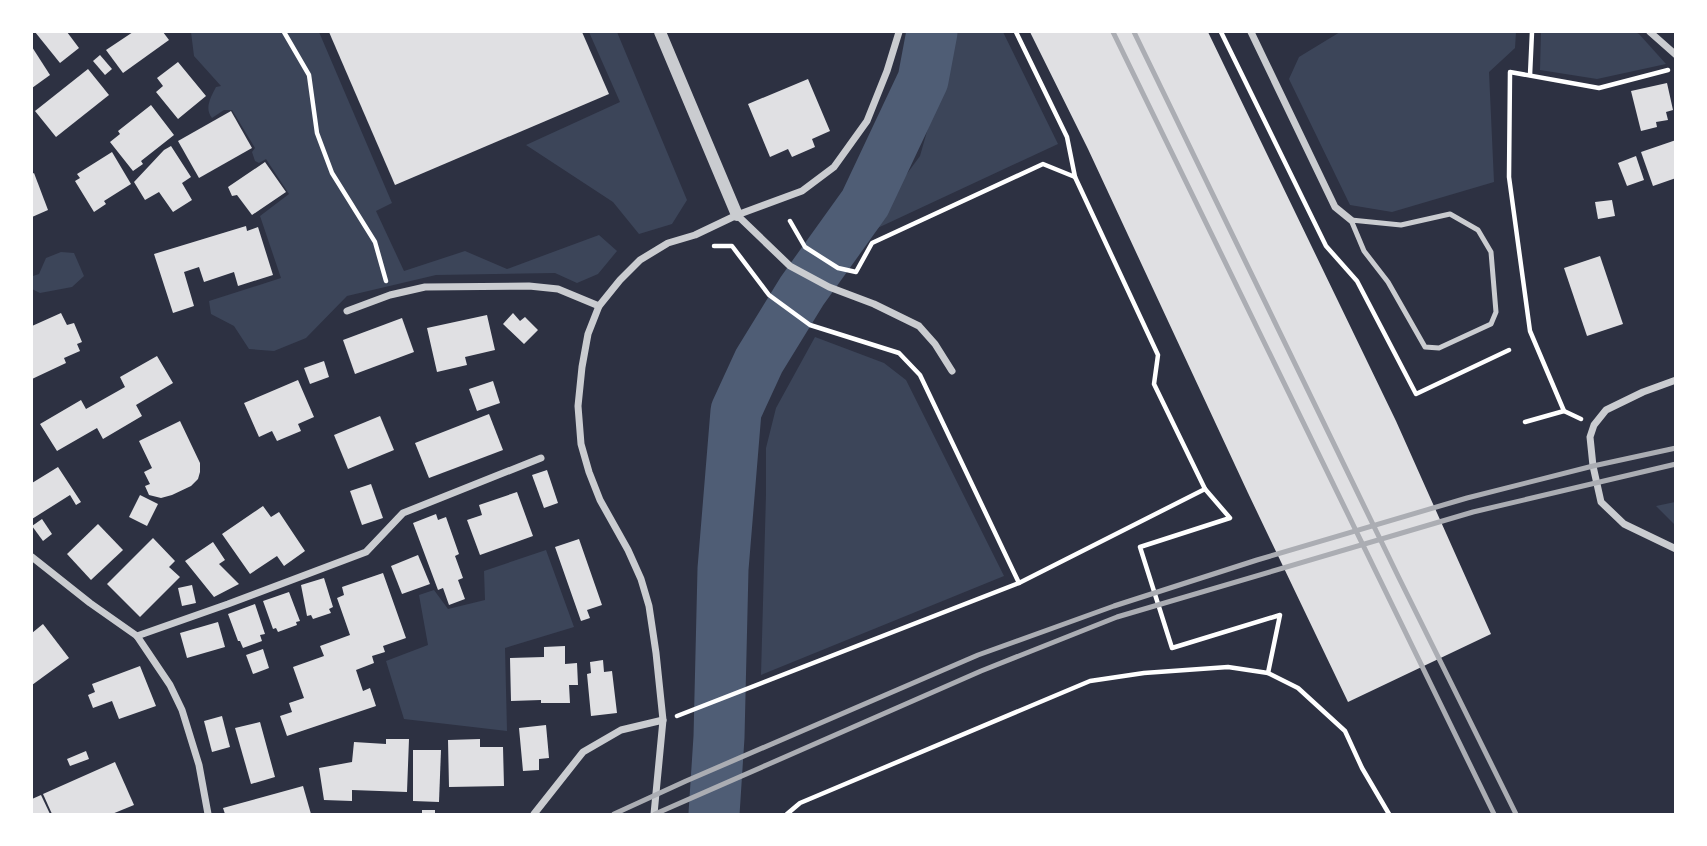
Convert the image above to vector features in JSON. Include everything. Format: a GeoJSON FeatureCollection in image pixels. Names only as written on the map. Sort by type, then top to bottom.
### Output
{"type":"FeatureCollection","features":[{"type":"Feature","properties":{"kind":"street"},"geometry":{"type":"LineString","coordinates":[[660,32],[737,215],[790,266],[830,287],[919,326],[935,344],[952,371]]}},
{"type":"Feature","properties":{"kind":"street"},"geometry":{"type":"LineString","coordinates":[[654,814],[663,720],[656,653],[649,606],[641,579],[600,500],[581,444],[578,406],[588,334],[599,306],[640,260],[668,243],[695,235],[737,215],[802,191],[834,167],[867,121],[900,32]]}},
{"type":"Feature","properties":{"kind":"street"},"geometry":{"type":"LineString","coordinates":[[1251,32],[1335,207],[1351,220]]}},
{"type":"Feature","properties":{"kind":"street"},"geometry":{"type":"LineString","coordinates":[[1650,32],[1675,55]]}},
{"type":"Feature","properties":{"kind":"street"},"geometry":{"type":"LineString","coordinates":[[347,311],[390,295],[425,287],[529,286],[558,289],[599,306]]}},
{"type":"Feature","properties":{"kind":"street"},"geometry":{"type":"LineString","coordinates":[[1675,380],[1606,410],[1594,425],[1590,438],[1601,502],[1625,524],[1675,549]]}},
{"type":"Feature","properties":{"kind":"street"},"geometry":{"type":"LineString","coordinates":[[137,636],[366,552],[403,513],[541,458]]}},
{"type":"Feature","properties":{"kind":"street"},"geometry":{"type":"LineString","coordinates":[[32,557],[137,636],[170,685],[182,710],[199,765],[208,814]]}},
{"type":"Feature","properties":{"kind":"street"},"geometry":{"type":"LineString","coordinates":[[534,814],[583,752],[621,730],[663,720]]}},
{"type":"Feature","properties":{"kind":"lane"},"geometry":{"type":"LineString","coordinates":[[1450,214],[1478,230],[1491,252],[1496,312],[1490,324],[1439,348],[1425,347],[1388,282],[1364,251],[1351,220],[1401,225],[1450,214]]}},
{"type":"Feature","properties":{"kind":"path"},"geometry":{"type":"LineString","coordinates":[[284,32],[309,75],[317,133],[332,173],[375,242],[390,295]]}},
{"type":"Feature","properties":{"kind":"path"},"geometry":{"type":"LineString","coordinates":[[1016,32],[1067,137],[1075,177],[1158,355],[1154,384],[1205,489],[1230,518],[1140,547],[1172,648],[1280,615],[1268,673]]}},
{"type":"Feature","properties":{"kind":"path"},"geometry":{"type":"LineString","coordinates":[[1530,75],[1532,32]]}},
{"type":"Feature","properties":{"kind":"path"},"geometry":{"type":"LineString","coordinates":[[1564,411],[1530,331],[1509,177],[1510,72],[1599,88],[1675,68]]}},
{"type":"Feature","properties":{"kind":"path"},"geometry":{"type":"LineString","coordinates":[[790,221],[805,247],[838,268],[856,272],[872,243],[1043,164],[1075,177]]}},
{"type":"Feature","properties":{"kind":"path"},"geometry":{"type":"LineString","coordinates":[[711,246],[732,246],[769,295],[810,325],[899,353],[920,374],[1019,583]]}},
{"type":"Feature","properties":{"kind":"path"},"geometry":{"type":"LineString","coordinates":[[1525,422],[1564,411],[1594,425]]}},
{"type":"Feature","properties":{"kind":"path"},"geometry":{"type":"LineString","coordinates":[[695,709],[1019,583],[1205,489]]}},
{"type":"Feature","properties":{"kind":"path"},"geometry":{"type":"LineString","coordinates":[[787,814],[800,803],[1090,681],[1144,673],[1228,667],[1268,673],[1298,688],[1345,731],[1362,768],[1389,814]]}},
{"type":"Feature","properties":{"kind":"shaded area"},"geometry":{"type":"Polygon","coordinates":[[[191,32],[319,32],[392,203],[376,211],[404,271],[465,251],[507,269],[599,235],[617,251],[598,274],[577,283],[555,273],[436,275],[347,296],[306,338],[274,351],[249,349],[234,326],[211,314],[209,301],[281,278],[260,216],[289,194],[266,159],[259,163],[255,161],[252,152],[255,148],[232,110],[224,110],[212,118],[208,106],[216,87],[221,86],[194,56],[191,32]]]}},
{"type":"Feature","properties":{"kind":"shaded area"},"geometry":{"type":"Polygon","coordinates":[[[589,32],[617,32],[687,200],[672,224],[639,234],[613,202],[526,145],[620,102],[589,32]]]}},
{"type":"Feature","properties":{"kind":"shaded area"},"geometry":{"type":"Polygon","coordinates":[[[954,32],[1003,32],[1058,144],[869,232],[878,213],[920,156],[954,32]]]}},
{"type":"Feature","properties":{"kind":"shaded area"},"geometry":{"type":"Polygon","coordinates":[[[1340,32],[1516,32],[1515,48],[1489,72],[1494,182],[1392,212],[1350,205],[1289,79],[1299,57],[1340,32]]]}},
{"type":"Feature","properties":{"kind":"shaded area"},"geometry":{"type":"Polygon","coordinates":[[[1541,32],[1635,32],[1666,64],[1597,79],[1540,70],[1541,32]]]}},
{"type":"Feature","properties":{"kind":"shaded area"},"geometry":{"type":"Polygon","coordinates":[[[61,252],[74,253],[84,276],[72,287],[40,293],[32,289],[33,276],[39,274],[46,258],[61,252]]]}},
{"type":"Feature","properties":{"kind":"shaded area"},"geometry":{"type":"Polygon","coordinates":[[[815,337],[884,363],[906,380],[1004,576],[761,675],[766,448],[776,408],[815,337]]]}},
{"type":"Feature","properties":{"kind":"shaded area"},"geometry":{"type":"Polygon","coordinates":[[[1676,503],[1675,525],[1656,506],[1676,503]]]}},
{"type":"Feature","properties":{"kind":"shaded area"},"geometry":{"type":"Polygon","coordinates":[[[546,550],[574,627],[505,648],[507,731],[404,719],[386,661],[428,645],[419,595],[434,590],[448,609],[485,600],[484,571],[546,550]]]}},
{"type":"Feature","properties":{"kind":"building"},"geometry":{"type":"Polygon","coordinates":[[[35,32],[67,32],[79,48],[60,63],[35,32]]]}},
{"type":"Feature","properties":{"kind":"building"},"geometry":{"type":"Polygon","coordinates":[[[133,32],[163,32],[169,40],[123,73],[106,50],[133,32]]]}},
{"type":"Feature","properties":{"kind":"building"},"geometry":{"type":"Polygon","coordinates":[[[329,32],[582,32],[609,94],[395,185],[329,32]]]}},
{"type":"Feature","properties":{"kind":"building"},"geometry":{"type":"Polygon","coordinates":[[[1030,32],[1208,32],[1396,421],[1491,634],[1348,702],[1088,149],[1030,32]]]}},
{"type":"Feature","properties":{"kind":"building"},"geometry":{"type":"Polygon","coordinates":[[[32,47],[50,75],[32,88],[32,47]]]}},
{"type":"Feature","properties":{"kind":"building"},"geometry":{"type":"Polygon","coordinates":[[[100,55],[112,69],[105,75],[93,61],[100,55]]]}},
{"type":"Feature","properties":{"kind":"building"},"geometry":{"type":"Polygon","coordinates":[[[178,62],[206,96],[178,119],[156,92],[163,86],[157,78],[178,62]]]}},
{"type":"Feature","properties":{"kind":"building"},"geometry":{"type":"Polygon","coordinates":[[[88,69],[109,95],[56,137],[35,111],[88,69]]]}},
{"type":"Feature","properties":{"kind":"building"},"geometry":{"type":"Polygon","coordinates":[[[808,79],[830,131],[812,139],[815,147],[792,157],[788,149],[770,157],[748,104],[808,79]]]}},
{"type":"Feature","properties":{"kind":"building"},"geometry":{"type":"Polygon","coordinates":[[[1667,83],[1673,110],[1666,112],[1668,120],[1656,122],[1657,127],[1641,131],[1631,91],[1667,83]]]}},
{"type":"Feature","properties":{"kind":"building"},"geometry":{"type":"Polygon","coordinates":[[[151,105],[174,135],[141,161],[143,164],[133,171],[110,142],[120,134],[118,131],[151,105]]]}},
{"type":"Feature","properties":{"kind":"building"},"geometry":{"type":"Polygon","coordinates":[[[231,111],[252,148],[199,178],[178,141],[231,111]]]}},
{"type":"Feature","properties":{"kind":"building"},"geometry":{"type":"Polygon","coordinates":[[[1676,140],[1676,178],[1653,186],[1641,152],[1676,140]]]}},
{"type":"Feature","properties":{"kind":"building"},"geometry":{"type":"Polygon","coordinates":[[[171,146],[191,177],[182,183],[192,200],[173,212],[159,192],[145,200],[134,182],[171,146]]]}},
{"type":"Feature","properties":{"kind":"building"},"geometry":{"type":"Polygon","coordinates":[[[112,152],[131,184],[104,201],[106,204],[94,212],[75,181],[80,178],[77,174],[112,152]]]}},
{"type":"Feature","properties":{"kind":"building"},"geometry":{"type":"Polygon","coordinates":[[[1636,156],[1644,180],[1627,186],[1618,163],[1636,156]]]}},
{"type":"Feature","properties":{"kind":"building"},"geometry":{"type":"Polygon","coordinates":[[[265,162],[286,192],[252,215],[237,195],[232,196],[228,187],[265,162]]]}},
{"type":"Feature","properties":{"kind":"building"},"geometry":{"type":"Polygon","coordinates":[[[34,173],[48,210],[32,217],[32,174],[34,173]]]}},
{"type":"Feature","properties":{"kind":"building"},"geometry":{"type":"Polygon","coordinates":[[[1612,200],[1615,216],[1598,219],[1595,202],[1612,200]]]}},
{"type":"Feature","properties":{"kind":"building"},"geometry":{"type":"Polygon","coordinates":[[[246,226],[247,231],[258,227],[273,275],[238,286],[234,272],[204,282],[199,267],[184,272],[194,306],[173,313],[154,254],[246,226]]]}},
{"type":"Feature","properties":{"kind":"building"},"geometry":{"type":"Polygon","coordinates":[[[1600,256],[1623,324],[1587,336],[1564,268],[1600,256]]]}},
{"type":"Feature","properties":{"kind":"building"},"geometry":{"type":"Polygon","coordinates":[[[61,313],[67,325],[74,323],[82,342],[77,344],[80,351],[64,358],[66,363],[32,379],[32,326],[61,313]]]}},
{"type":"Feature","properties":{"kind":"building"},"geometry":{"type":"Polygon","coordinates":[[[513,313],[520,321],[525,317],[538,330],[524,344],[503,324],[513,313]]]}},
{"type":"Feature","properties":{"kind":"building"},"geometry":{"type":"Polygon","coordinates":[[[487,315],[495,350],[465,357],[467,365],[437,372],[427,328],[487,315]]]}},
{"type":"Feature","properties":{"kind":"building"},"geometry":{"type":"Polygon","coordinates":[[[402,318],[414,352],[355,374],[343,340],[402,318]]]}},
{"type":"Feature","properties":{"kind":"building"},"geometry":{"type":"Polygon","coordinates":[[[157,356],[173,383],[136,405],[142,416],[103,439],[97,428],[57,451],[40,424],[81,400],[86,409],[125,387],[120,377],[157,356]]]}},
{"type":"Feature","properties":{"kind":"building"},"geometry":{"type":"Polygon","coordinates":[[[324,361],[329,377],[310,384],[304,368],[324,361]]]}},
{"type":"Feature","properties":{"kind":"building"},"geometry":{"type":"Polygon","coordinates":[[[298,380],[314,417],[298,424],[301,431],[277,441],[272,431],[259,437],[244,403],[298,380]]]}},
{"type":"Feature","properties":{"kind":"building"},"geometry":{"type":"Polygon","coordinates":[[[493,381],[500,403],[477,411],[469,389],[493,381]]]}},
{"type":"Feature","properties":{"kind":"building"},"geometry":{"type":"Polygon","coordinates":[[[489,414],[503,450],[429,478],[415,443],[489,414]]]}},
{"type":"Feature","properties":{"kind":"building"},"geometry":{"type":"Polygon","coordinates":[[[380,416],[394,450],[348,469],[334,435],[380,416]]]}},
{"type":"Feature","properties":{"kind":"building"},"geometry":{"type":"Polygon","coordinates":[[[180,421],[200,463],[198,479],[191,486],[172,495],[161,498],[149,495],[145,486],[150,484],[144,472],[152,468],[139,441],[180,421]]]}},
{"type":"Feature","properties":{"kind":"building"},"geometry":{"type":"Polygon","coordinates":[[[58,467],[81,502],[76,505],[70,495],[32,519],[32,483],[58,467]]]}},
{"type":"Feature","properties":{"kind":"building"},"geometry":{"type":"Polygon","coordinates":[[[547,470],[558,503],[544,508],[532,475],[547,470]]]}},
{"type":"Feature","properties":{"kind":"building"},"geometry":{"type":"Polygon","coordinates":[[[371,484],[383,518],[362,525],[350,491],[371,484]]]}},
{"type":"Feature","properties":{"kind":"building"},"geometry":{"type":"Polygon","coordinates":[[[517,492],[533,536],[480,555],[467,520],[482,515],[479,505],[517,492]]]}},
{"type":"Feature","properties":{"kind":"building"},"geometry":{"type":"Polygon","coordinates":[[[140,495],[158,504],[147,526],[129,517],[140,495]]]}},
{"type":"Feature","properties":{"kind":"building"},"geometry":{"type":"Polygon","coordinates":[[[263,506],[271,517],[279,512],[305,551],[284,566],[277,556],[250,574],[222,534],[263,506]]]}},
{"type":"Feature","properties":{"kind":"building"},"geometry":{"type":"Polygon","coordinates":[[[436,514],[438,520],[446,517],[459,554],[455,556],[463,578],[458,580],[465,599],[449,605],[443,588],[438,590],[413,523],[436,514]]]}},
{"type":"Feature","properties":{"kind":"building"},"geometry":{"type":"Polygon","coordinates":[[[42,519],[52,534],[43,541],[32,526],[42,519]]]}},
{"type":"Feature","properties":{"kind":"building"},"geometry":{"type":"Polygon","coordinates":[[[98,524],[123,550],[91,580],[67,554],[98,524]]]}},
{"type":"Feature","properties":{"kind":"building"},"geometry":{"type":"Polygon","coordinates":[[[153,538],[175,561],[169,567],[180,577],[140,617],[107,584],[153,538]]]}},
{"type":"Feature","properties":{"kind":"building"},"geometry":{"type":"Polygon","coordinates":[[[579,539],[602,605],[587,610],[590,618],[581,621],[555,547],[579,539]]]}},
{"type":"Feature","properties":{"kind":"building"},"geometry":{"type":"Polygon","coordinates":[[[213,542],[225,560],[219,564],[239,584],[214,597],[185,561],[213,542]]]}},
{"type":"Feature","properties":{"kind":"building"},"geometry":{"type":"Polygon","coordinates":[[[418,555],[430,584],[402,594],[391,566],[418,555]]]}},
{"type":"Feature","properties":{"kind":"building"},"geometry":{"type":"Polygon","coordinates":[[[383,573],[406,638],[383,646],[385,652],[372,656],[374,663],[356,670],[363,691],[370,688],[376,706],[287,736],[280,716],[292,712],[289,703],[304,698],[293,667],[324,656],[320,646],[350,635],[337,598],[344,595],[342,587],[383,573]]]}},
{"type":"Feature","properties":{"kind":"building"},"geometry":{"type":"Polygon","coordinates":[[[324,578],[333,607],[329,609],[331,613],[313,619],[311,615],[307,616],[301,585],[324,578]]]}},
{"type":"Feature","properties":{"kind":"building"},"geometry":{"type":"Polygon","coordinates":[[[192,585],[196,603],[182,606],[178,588],[192,585]]]}},
{"type":"Feature","properties":{"kind":"building"},"geometry":{"type":"Polygon","coordinates":[[[289,592],[300,621],[296,622],[297,625],[278,632],[276,628],[273,629],[263,601],[289,592]]]}},
{"type":"Feature","properties":{"kind":"building"},"geometry":{"type":"Polygon","coordinates":[[[255,604],[265,634],[260,635],[262,641],[243,648],[228,614],[255,604]]]}},
{"type":"Feature","properties":{"kind":"building"},"geometry":{"type":"Polygon","coordinates":[[[218,622],[225,647],[187,658],[180,633],[218,622]]]}},
{"type":"Feature","properties":{"kind":"building"},"geometry":{"type":"Polygon","coordinates":[[[43,624],[69,658],[32,685],[32,633],[43,624]]]}},
{"type":"Feature","properties":{"kind":"building"},"geometry":{"type":"Polygon","coordinates":[[[565,646],[565,664],[577,663],[578,685],[569,685],[570,703],[511,701],[510,658],[544,657],[544,647],[565,646]]]}},
{"type":"Feature","properties":{"kind":"building"},"geometry":{"type":"Polygon","coordinates":[[[263,649],[269,668],[253,674],[246,655],[263,649]]]}},
{"type":"Feature","properties":{"kind":"building"},"geometry":{"type":"Polygon","coordinates":[[[603,660],[604,672],[612,671],[617,713],[591,716],[587,674],[591,673],[590,662],[603,660]]]}},
{"type":"Feature","properties":{"kind":"building"},"geometry":{"type":"Polygon","coordinates":[[[140,666],[156,706],[119,719],[112,701],[93,708],[88,695],[95,692],[92,684],[140,666]]]}},
{"type":"Feature","properties":{"kind":"building"},"geometry":{"type":"Polygon","coordinates":[[[222,716],[230,747],[212,752],[204,721],[222,716]]]}},
{"type":"Feature","properties":{"kind":"building"},"geometry":{"type":"Polygon","coordinates":[[[260,722],[275,777],[251,784],[235,728],[260,722]]]}},
{"type":"Feature","properties":{"kind":"building"},"geometry":{"type":"Polygon","coordinates":[[[546,725],[549,758],[539,759],[539,770],[523,771],[519,728],[546,725]]]}},
{"type":"Feature","properties":{"kind":"building"},"geometry":{"type":"Polygon","coordinates":[[[386,739],[409,739],[407,792],[352,790],[352,801],[324,800],[319,768],[352,762],[354,742],[386,744],[386,739]]]}},
{"type":"Feature","properties":{"kind":"building"},"geometry":{"type":"Polygon","coordinates":[[[480,739],[480,747],[503,747],[504,786],[449,787],[448,740],[480,739]]]}},
{"type":"Feature","properties":{"kind":"building"},"geometry":{"type":"Polygon","coordinates":[[[413,750],[441,750],[439,802],[413,801],[413,750]]]}},
{"type":"Feature","properties":{"kind":"building"},"geometry":{"type":"Polygon","coordinates":[[[86,751],[89,759],[70,766],[67,759],[86,751]]]}},
{"type":"Feature","properties":{"kind":"building"},"geometry":{"type":"Polygon","coordinates":[[[115,762],[134,805],[112,814],[52,814],[43,794],[115,762]]]}},
{"type":"Feature","properties":{"kind":"building"},"geometry":{"type":"Polygon","coordinates":[[[303,786],[311,814],[225,814],[223,808],[303,786]]]}},
{"type":"Feature","properties":{"kind":"building"},"geometry":{"type":"Polygon","coordinates":[[[41,795],[50,814],[32,814],[32,799],[41,795]]]}},
{"type":"Feature","properties":{"kind":"building"},"geometry":{"type":"Polygon","coordinates":[[[422,810],[435,810],[435,814],[422,814],[422,810]]]}},
{"type":"Feature","properties":{"kind":"waterway"},"geometry":{"type":"LineString","coordinates":[[714,814],[719,737],[723,569],[736,411],[759,361],[802,291],[865,203],[923,80],[932,32]]}},
{"type":"Feature","properties":{"kind":"railway"},"geometry":{"type":"LineString","coordinates":[[1113,32],[1494,814]]}},
{"type":"Feature","properties":{"kind":"railway"},"geometry":{"type":"LineString","coordinates":[[1134,32],[1516,814]]}},
{"type":"Feature","properties":{"kind":"railway"},"geometry":{"type":"LineString","coordinates":[[614,814],[978,655],[1114,606],[1257,560],[1467,498],[1676,448]]}},
{"type":"Feature","properties":{"kind":"railway"},"geometry":{"type":"LineString","coordinates":[[655,814],[981,671],[1117,617],[1473,512],[1676,464]]}}]}
